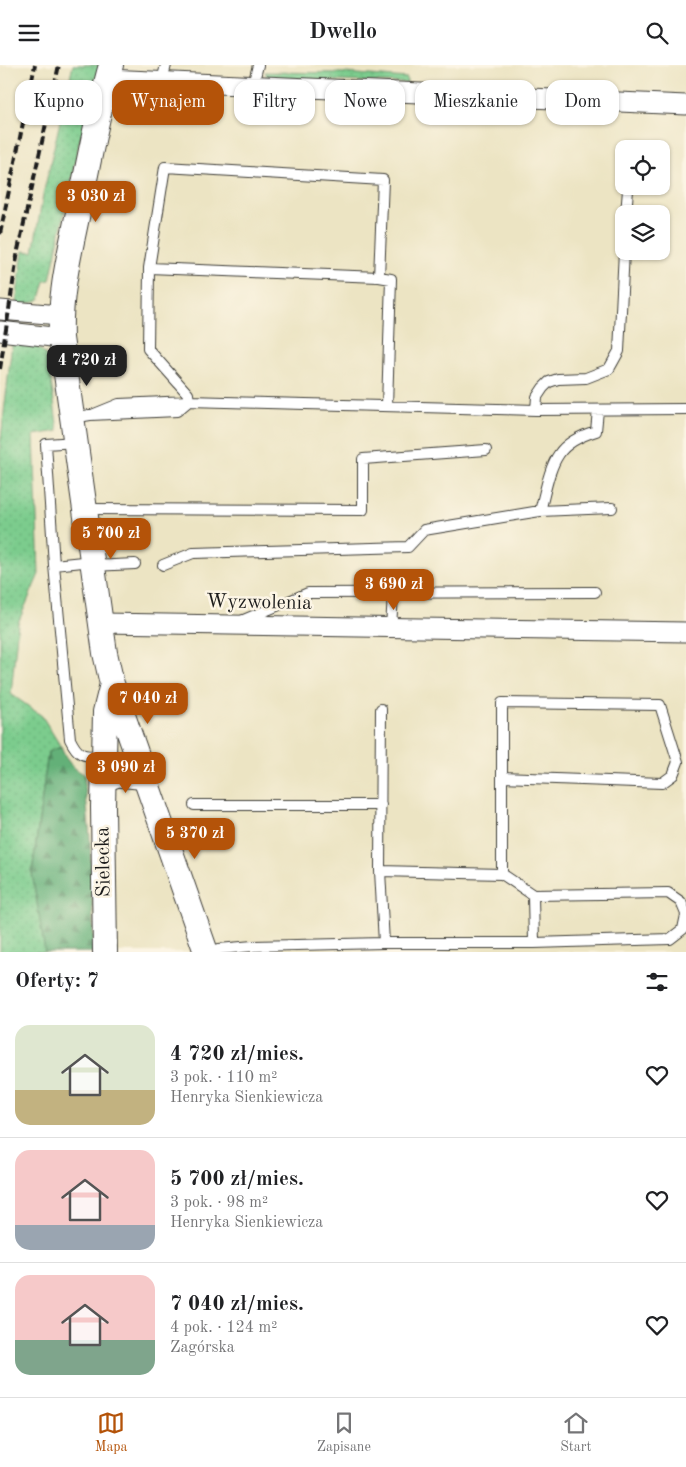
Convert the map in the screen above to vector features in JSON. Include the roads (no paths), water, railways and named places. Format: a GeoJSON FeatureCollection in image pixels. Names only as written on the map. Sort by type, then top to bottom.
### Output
{"type":"FeatureCollection","features":[{"type":"Feature","properties":{"kind":"street"},"geometry":{"type":"LineString","coordinates":[[207,952],[112,684],[105,653],[76,442],[82,417],[60,327],[65,275],[109,72],[164,73],[234,82]]}},
{"type":"Feature","properties":{"kind":"street"},"geometry":{"type":"LineString","coordinates":[[315,88],[686,105]]}},
{"type":"Feature","properties":{"kind":"street"},"geometry":{"type":"LineString","coordinates":[[0,310],[60,327]]}},
{"type":"Feature","properties":{"kind":"street"},"geometry":{"type":"LineString","coordinates":[[0,331],[60,327]]}},
{"type":"Feature","properties":{"kind":"street","name":"Wyzwolenia"},"geometry":{"type":"LineString","coordinates":[[102,623],[686,632]]}},
{"type":"Feature","properties":{"kind":"street","name":"Sielecka"},"geometry":{"type":"LineString","coordinates":[[105,952],[105,712],[112,684]]}},
{"type":"Feature","properties":{"kind":"street"},"geometry":{"type":"LineString","coordinates":[[104,782],[118,777],[147,780]]}},
{"type":"Feature","properties":{"kind":"lane"},"geometry":{"type":"LineString","coordinates":[[254,80],[258,65]]}},
{"type":"Feature","properties":{"kind":"lane"},"geometry":{"type":"LineString","coordinates":[[189,401],[188,394],[148,349],[149,269],[165,167],[383,180],[379,277]]}},
{"type":"Feature","properties":{"kind":"lane"},"geometry":{"type":"LineString","coordinates":[[536,410],[537,397],[549,382],[558,379],[586,378],[609,369],[619,351],[624,260]]}},
{"type":"Feature","properties":{"kind":"lane"},"geometry":{"type":"LineString","coordinates":[[149,269],[379,277],[391,279],[387,406]]}},
{"type":"Feature","properties":{"kind":"lane"},"geometry":{"type":"LineString","coordinates":[[82,417],[119,403],[189,401],[536,410],[686,409]]}},
{"type":"Feature","properties":{"kind":"lane"},"geometry":{"type":"LineString","coordinates":[[540,511],[549,477],[559,453],[580,436],[596,431],[598,410]]}},
{"type":"Feature","properties":{"kind":"lane"},"geometry":{"type":"LineString","coordinates":[[76,442],[46,444],[54,565],[70,739],[74,749],[84,756],[104,756]]}},
{"type":"Feature","properties":{"kind":"lane"},"geometry":{"type":"LineString","coordinates":[[84,509],[364,510],[363,459],[486,450]]}},
{"type":"Feature","properties":{"kind":"lane"},"geometry":{"type":"LineString","coordinates":[[162,565],[193,553],[408,547],[424,530],[540,511],[612,508]]}},
{"type":"Feature","properties":{"kind":"lane"},"geometry":{"type":"LineString","coordinates":[[54,565],[92,563],[135,565]]}},
{"type":"Feature","properties":{"kind":"lane"},"geometry":{"type":"LineString","coordinates":[[230,625],[308,593],[595,592]]}},
{"type":"Feature","properties":{"kind":"lane"},"geometry":{"type":"LineString","coordinates":[[391,628],[393,593]]}},
{"type":"Feature","properties":{"kind":"lane"},"geometry":{"type":"LineString","coordinates":[[502,777],[662,783],[673,775],[678,762],[660,705],[502,703],[502,777],[502,874]]}},
{"type":"Feature","properties":{"kind":"lane"},"geometry":{"type":"LineString","coordinates":[[381,709],[380,871],[384,943]]}},
{"type":"Feature","properties":{"kind":"lane"},"geometry":{"type":"LineString","coordinates":[[194,805],[381,805]]}},
{"type":"Feature","properties":{"kind":"lane"},"geometry":{"type":"LineString","coordinates":[[207,952],[254,946],[384,943],[534,943],[670,939],[683,929],[686,915],[681,902],[668,893],[533,895],[502,874],[380,871]]}},
{"type":"Feature","properties":{"kind":"lane"},"geometry":{"type":"LineString","coordinates":[[533,895],[534,943]]}},
{"type":"Feature","properties":{"kind":"railway"},"geometry":{"type":"LineString","coordinates":[[0,234],[35,65]]}},
{"type":"Feature","properties":{"kind":"railway"},"geometry":{"type":"LineString","coordinates":[[0,369],[18,250],[59,65]]}}]}
